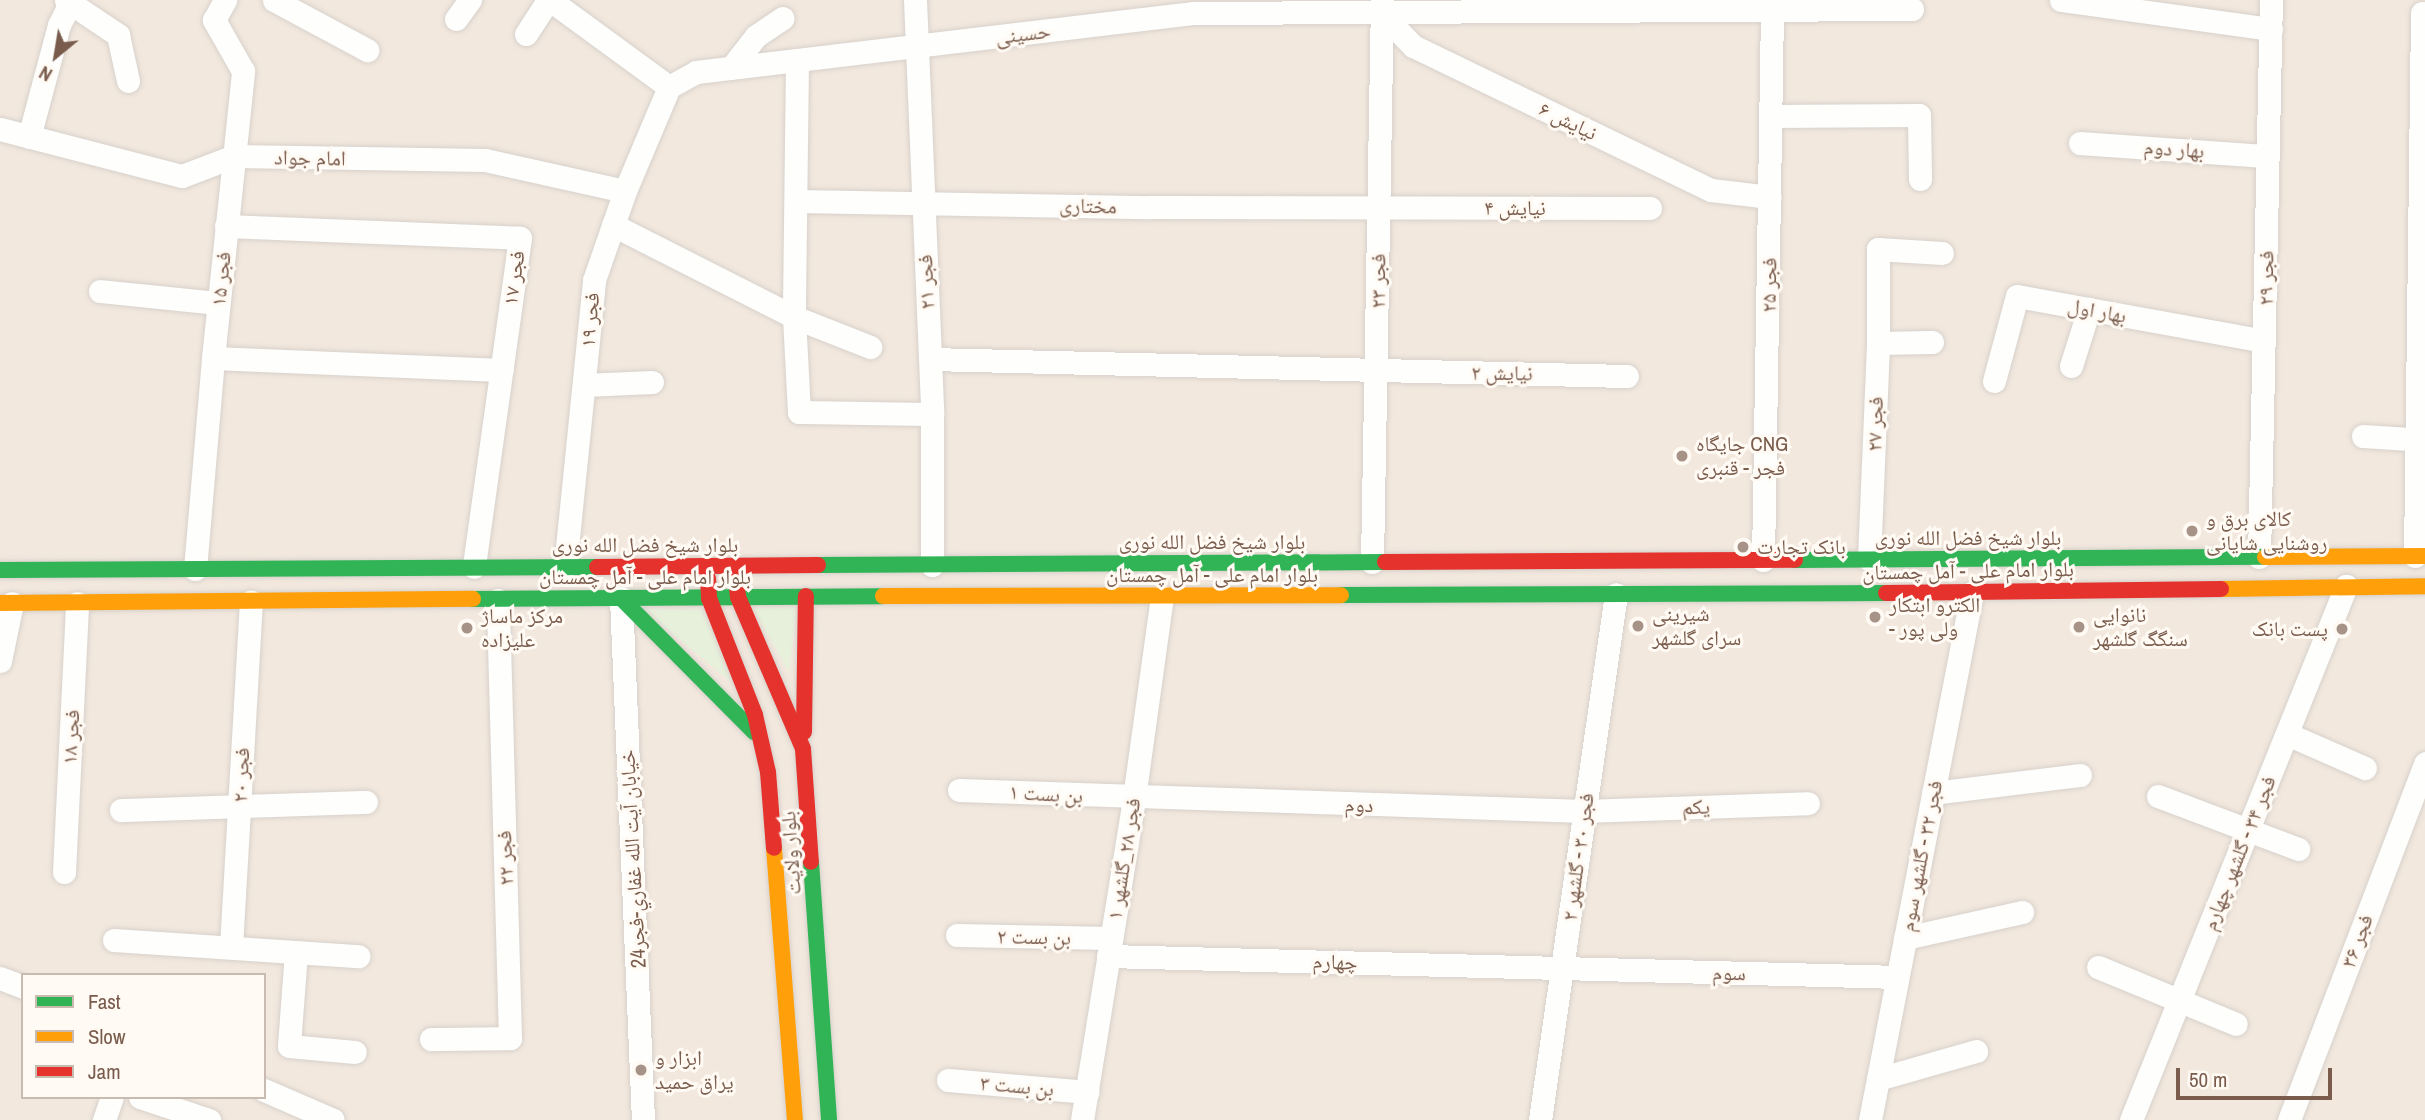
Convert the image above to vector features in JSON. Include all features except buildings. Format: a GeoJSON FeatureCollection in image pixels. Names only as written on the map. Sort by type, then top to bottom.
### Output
{"type":"FeatureCollection","features":[{"type":"Feature","properties":{"kind":"main road","name":"بلوار شیخ فضل الله نوری"},"geometry":{"type":"LineString","coordinates":[[0,570],[2420,556]]}},
{"type":"Feature","properties":{"kind":"main road"},"geometry":{"type":"LineString","coordinates":[[1014,598],[1022,589],[1022,573],[1016,564]]}},
{"type":"Feature","properties":{"kind":"main road"},"geometry":{"type":"LineString","coordinates":[[1087,597],[1081,587],[1081,572],[1090,564]]}},
{"type":"Feature","properties":{"kind":"main road","name":"بلوار ولایت"},"geometry":{"type":"LineString","coordinates":[[707,565],[709,598],[755,715],[768,772],[795,1120]]}},
{"type":"Feature","properties":{"kind":"main road"},"geometry":{"type":"LineString","coordinates":[[736,566],[738,597]]}},
{"type":"Feature","properties":{"kind":"main road","name":"بلوار امام علی - آمل چمستان"},"geometry":{"type":"LineString","coordinates":[[6,603],[806,596],[1014,598],[1972,593],[2425,586]]}},
{"type":"Feature","properties":{"kind":"main road"},"geometry":{"type":"LineString","coordinates":[[803,749],[806,596]]}},
{"type":"Feature","properties":{"kind":"main road","name":"بلوار ولایت"},"geometry":{"type":"LineString","coordinates":[[738,597],[788,708],[803,749],[829,1120]]}},
{"type":"Feature","properties":{"kind":"main road"},"geometry":{"type":"LineString","coordinates":[[621,598],[761,740]]}},
{"type":"Feature","properties":{"kind":"main road"},"geometry":{"type":"LineString","coordinates":[[755,715],[765,703],[781,703],[788,708]]}},
{"type":"Feature","properties":{"kind":"street","name":"فجر ۱۵"},"geometry":{"type":"LineString","coordinates":[[195,569],[213,358],[243,71],[214,20],[225,0]]}},
{"type":"Feature","properties":{"kind":"street"},"geometry":{"type":"LineString","coordinates":[[274,0],[368,50]]}},
{"type":"Feature","properties":{"kind":"street"},"geometry":{"type":"LineString","coordinates":[[456,19],[470,0]]}},
{"type":"Feature","properties":{"kind":"street"},"geometry":{"type":"LineString","coordinates":[[526,34],[549,0],[669,87]]}},
{"type":"Feature","properties":{"kind":"street","name":"فجر ۲۱"},"geometry":{"type":"LineString","coordinates":[[915,0],[932,414],[932,565]]}},
{"type":"Feature","properties":{"kind":"street"},"geometry":{"type":"LineString","coordinates":[[2061,0],[2271,29]]}},
{"type":"Feature","properties":{"kind":"street","name":"فجر ۲۹"},"geometry":{"type":"LineString","coordinates":[[2259,557],[2272,0]]}},
{"type":"Feature","properties":{"kind":"street"},"geometry":{"type":"LineString","coordinates":[[29,137],[59,25],[70,1],[118,35],[128,80]]}},
{"type":"Feature","properties":{"kind":"street","name":"حسینی"},"geometry":{"type":"LineString","coordinates":[[669,87],[696,72],[917,46],[1119,11],[1193,13],[1382,6],[1772,11],[1912,9]]}},
{"type":"Feature","properties":{"kind":"street","name":"نیایش ۶"},"geometry":{"type":"LineString","coordinates":[[1382,6],[1413,46],[1711,190],[1770,197]]}},
{"type":"Feature","properties":{"kind":"street","name":"فجر ۲۳"},"geometry":{"type":"LineString","coordinates":[[1372,562],[1382,6]]}},
{"type":"Feature","properties":{"kind":"street","name":"فجر ۲۵"},"geometry":{"type":"LineString","coordinates":[[1763,560],[1772,11]]}},
{"type":"Feature","properties":{"kind":"street"},"geometry":{"type":"LineString","coordinates":[[2420,556],[2423,92],[2421,13]]}},
{"type":"Feature","properties":{"kind":"street"},"geometry":{"type":"LineString","coordinates":[[731,68],[756,36],[783,18]]}},
{"type":"Feature","properties":{"kind":"street"},"geometry":{"type":"LineString","coordinates":[[797,60],[794,317],[799,412],[932,414]]}},
{"type":"Feature","properties":{"kind":"street","name":"فجر ۱۹"},"geometry":{"type":"LineString","coordinates":[[565,567],[594,280],[625,191],[669,87]]}},
{"type":"Feature","properties":{"kind":"street"},"geometry":{"type":"LineString","coordinates":[[1771,117],[1919,115],[1920,179]]}},
{"type":"Feature","properties":{"kind":"street","name":"امام جواد"},"geometry":{"type":"LineString","coordinates":[[0,129],[182,176],[234,156],[485,160],[625,191]]}},
{"type":"Feature","properties":{"kind":"street","name":"بهار دوم"},"geometry":{"type":"LineString","coordinates":[[2080,143],[2268,156]]}},
{"type":"Feature","properties":{"kind":"street","name":"مختاری"},"geometry":{"type":"LineString","coordinates":[[797,201],[1379,208]]}},
{"type":"Feature","properties":{"kind":"street","name":"نیایش ۴"},"geometry":{"type":"LineString","coordinates":[[1379,208],[1650,208]]}},
{"type":"Feature","properties":{"kind":"street"},"geometry":{"type":"LineString","coordinates":[[613,225],[794,317],[870,347]]}},
{"type":"Feature","properties":{"kind":"street","name":"فجر ۱۷"},"geometry":{"type":"LineString","coordinates":[[226,226],[520,238],[474,567]]}},
{"type":"Feature","properties":{"kind":"street","name":"فجر ۲۷"},"geometry":{"type":"LineString","coordinates":[[1869,559],[1878,343],[1878,249],[1941,253]]}},
{"type":"Feature","properties":{"kind":"street"},"geometry":{"type":"LineString","coordinates":[[100,291],[219,303]]}},
{"type":"Feature","properties":{"kind":"street","name":"بهار اول"},"geometry":{"type":"LineString","coordinates":[[1994,382],[2017,296],[2264,341]]}},
{"type":"Feature","properties":{"kind":"street"},"geometry":{"type":"LineString","coordinates":[[2071,366],[2088,309]]}},
{"type":"Feature","properties":{"kind":"street"},"geometry":{"type":"LineString","coordinates":[[1878,343],[1932,342]]}},
{"type":"Feature","properties":{"kind":"street"},"geometry":{"type":"LineString","coordinates":[[213,358],[502,370]]}},
{"type":"Feature","properties":{"kind":"street","name":"نیایش ۲"},"geometry":{"type":"LineString","coordinates":[[930,359],[1627,376]]}},
{"type":"Feature","properties":{"kind":"street"},"geometry":{"type":"LineString","coordinates":[[584,385],[652,382]]}},
{"type":"Feature","properties":{"kind":"street"},"geometry":{"type":"LineString","coordinates":[[2363,436],[2421,440]]}},
{"type":"Feature","properties":{"kind":"street","name":"فجر ۳۴ - گلشهر چهارم"},"geometry":{"type":"LineString","coordinates":[[2131,1120],[2346,586]]}},
{"type":"Feature","properties":{"kind":"street","name":"فجر ۳۲ - گلشهر سوم"},"geometry":{"type":"LineString","coordinates":[[1870,1120],[1972,593]]}},
{"type":"Feature","properties":{"kind":"street","name":"فجر ۳۰ - گلشهر ۲"},"geometry":{"type":"LineString","coordinates":[[1540,1120],[1616,594]]}},
{"type":"Feature","properties":{"kind":"street","name":"فجر ۲۸_گلشهر ۱"},"geometry":{"type":"LineString","coordinates":[[1082,1120],[1134,798],[1162,597]]}},
{"type":"Feature","properties":{"kind":"street","name":"خيابان آيت الله غفاري-فجر24"},"geometry":{"type":"LineString","coordinates":[[621,598],[643,1120]]}},
{"type":"Feature","properties":{"kind":"street","name":"فجر ۲۲"},"geometry":{"type":"LineString","coordinates":[[431,1039],[510,1038],[498,600]]}},
{"type":"Feature","properties":{"kind":"street","name":"فجر ۲۰"},"geometry":{"type":"LineString","coordinates":[[231,947],[251,602]]}},
{"type":"Feature","properties":{"kind":"street"},"geometry":{"type":"LineString","coordinates":[[0,662],[6,603]]}},
{"type":"Feature","properties":{"kind":"street","name":"فجر ۱۸"},"geometry":{"type":"LineString","coordinates":[[64,872],[77,603]]}},
{"type":"Feature","properties":{"kind":"street"},"geometry":{"type":"LineString","coordinates":[[2287,734],[2365,768]]}},
{"type":"Feature","properties":{"kind":"street","name":"فجر ۳۶"},"geometry":{"type":"LineString","coordinates":[[2289,1120],[2425,763]]}},
{"type":"Feature","properties":{"kind":"street"},"geometry":{"type":"LineString","coordinates":[[1933,793],[2080,775]]}},
{"type":"Feature","properties":{"kind":"street","name":"بن بست ۱"},"geometry":{"type":"LineString","coordinates":[[959,790],[1134,798]]}},
{"type":"Feature","properties":{"kind":"street"},"geometry":{"type":"LineString","coordinates":[[2158,796],[2298,849]]}},
{"type":"Feature","properties":{"kind":"street","name":"دوم"},"geometry":{"type":"LineString","coordinates":[[1134,798],[1584,811]]}},
{"type":"Feature","properties":{"kind":"street"},"geometry":{"type":"LineString","coordinates":[[121,810],[366,802]]}},
{"type":"Feature","properties":{"kind":"street","name":"یکم"},"geometry":{"type":"LineString","coordinates":[[1584,811],[1808,803]]}},
{"type":"Feature","properties":{"kind":"street"},"geometry":{"type":"LineString","coordinates":[[1905,938],[2022,912]]}},
{"type":"Feature","properties":{"kind":"street","name":"بن بست ۲"},"geometry":{"type":"LineString","coordinates":[[957,935],[1110,947]]}},
{"type":"Feature","properties":{"kind":"street"},"geometry":{"type":"LineString","coordinates":[[114,940],[358,956]]}},
{"type":"Feature","properties":{"kind":"street","name":"چهارم"},"geometry":{"type":"LineString","coordinates":[[1110,947],[1561,969]]}},
{"type":"Feature","properties":{"kind":"street"},"geometry":{"type":"LineString","coordinates":[[296,952],[289,1046],[355,1052]]}},
{"type":"Feature","properties":{"kind":"street"},"geometry":{"type":"LineString","coordinates":[[2098,967],[2236,1024]]}},
{"type":"Feature","properties":{"kind":"street","name":"سوم"},"geometry":{"type":"LineString","coordinates":[[1561,969],[1898,977]]}},
{"type":"Feature","properties":{"kind":"street"},"geometry":{"type":"LineString","coordinates":[[0,978],[21,986]]}},
{"type":"Feature","properties":{"kind":"street"},"geometry":{"type":"LineString","coordinates":[[1878,1079],[1976,1051]]}},
{"type":"Feature","properties":{"kind":"street","name":"بن بست ۳"},"geometry":{"type":"LineString","coordinates":[[948,1080],[1087,1091]]}},
{"type":"Feature","properties":{"kind":"street"},"geometry":{"type":"LineString","coordinates":[[266,1091],[333,1120]]}},
{"type":"Feature","properties":{"kind":"street"},"geometry":{"type":"LineString","coordinates":[[104,1120],[112,1099]]}},
{"type":"Feature","properties":{"kind":"street"},"geometry":{"type":"LineString","coordinates":[[146,1099],[209,1120]]}},
{"type":"Feature","properties":{"kind":"shaded area"},"geometry":{"type":"Polygon","coordinates":[[[0,0],[2425,0],[2425,1120],[0,1120],[0,0]]]}},
{"type":"Feature","properties":{"kind":"green space"},"geometry":{"type":"Polygon","coordinates":[[[797,607],[789,672],[753,608],[797,607]]]}},
{"type":"Feature","properties":{"kind":"green space"},"geometry":{"type":"Polygon","coordinates":[[[643,609],[702,609],[732,683],[643,609]]]}},
{"type":"Feature","properties":{"kind":"traffic: fast"},"geometry":{"type":"LineString","coordinates":[[1795,560],[2265,557]]}},
{"type":"Feature","properties":{"kind":"traffic: fast"},"geometry":{"type":"LineString","coordinates":[[818,565],[1385,562]]}},
{"type":"Feature","properties":{"kind":"traffic: fast"},"geometry":{"type":"LineString","coordinates":[[0,570],[597,567]]}},
{"type":"Feature","properties":{"kind":"traffic: fast"},"geometry":{"type":"LineString","coordinates":[[1341,595],[1886,593]]}},
{"type":"Feature","properties":{"kind":"traffic: fast"},"geometry":{"type":"LineString","coordinates":[[473,599],[883,596]]}},
{"type":"Feature","properties":{"kind":"traffic: fast"},"geometry":{"type":"LineString","coordinates":[[621,598],[754,732]]}},
{"type":"Feature","properties":{"kind":"traffic: fast"},"geometry":{"type":"LineString","coordinates":[[811,862],[829,1120]]}},
{"type":"Feature","properties":{"kind":"traffic: slow"},"geometry":{"type":"LineString","coordinates":[[2265,557],[2425,556]]}},
{"type":"Feature","properties":{"kind":"traffic: slow"},"geometry":{"type":"LineString","coordinates":[[2221,589],[2425,586]]}},
{"type":"Feature","properties":{"kind":"traffic: slow"},"geometry":{"type":"LineString","coordinates":[[883,596],[1341,595]]}},
{"type":"Feature","properties":{"kind":"traffic: slow"},"geometry":{"type":"LineString","coordinates":[[0,603],[473,599]]}},
{"type":"Feature","properties":{"kind":"traffic: slow"},"geometry":{"type":"LineString","coordinates":[[774,848],[795,1120]]}},
{"type":"Feature","properties":{"kind":"traffic: jam"},"geometry":{"type":"LineString","coordinates":[[1385,562],[1795,560]]}},
{"type":"Feature","properties":{"kind":"traffic: jam"},"geometry":{"type":"LineString","coordinates":[[597,567],[818,565]]}},
{"type":"Feature","properties":{"kind":"traffic: jam"},"geometry":{"type":"LineString","coordinates":[[708,578],[709,598],[755,715],[768,772],[774,848]]}},
{"type":"Feature","properties":{"kind":"traffic: jam"},"geometry":{"type":"LineString","coordinates":[[736,578],[738,597],[803,749],[811,862]]}},
{"type":"Feature","properties":{"kind":"traffic: jam"},"geometry":{"type":"LineString","coordinates":[[1886,593],[2221,589]]}},
{"type":"Feature","properties":{"kind":"traffic: jam"},"geometry":{"type":"LineString","coordinates":[[804,732],[806,596]]}},
{"type":"Feature","properties":{"kind":"place","name":"جایگاه CNG فجر - قنبری"},"geometry":{"type":"Point","coordinates":[1682,456]}},
{"type":"Feature","properties":{"kind":"place","name":"کالای برق و روشنایی شایانی"},"geometry":{"type":"Point","coordinates":[2192,531]}},
{"type":"Feature","properties":{"kind":"place","name":"بانک تجارت"},"geometry":{"type":"Point","coordinates":[1743,547]}},
{"type":"Feature","properties":{"kind":"place","name":"الکترو ابتکار - ولی پور"},"geometry":{"type":"Point","coordinates":[1875,617]}},
{"type":"Feature","properties":{"kind":"place","name":"شیرینی سرای گلشهر"},"geometry":{"type":"Point","coordinates":[1638,626]}},
{"type":"Feature","properties":{"kind":"place","name":"نانوایی سنگگ گلشهر"},"geometry":{"type":"Point","coordinates":[2079,627]}},
{"type":"Feature","properties":{"kind":"place","name":"مرکز ماساژ علیزاده"},"geometry":{"type":"Point","coordinates":[467,628]}},
{"type":"Feature","properties":{"kind":"place","name":"پست بانک"},"geometry":{"type":"Point","coordinates":[2342,629]}},
{"type":"Feature","properties":{"kind":"place","name":"ابزار و یراق حمید"},"geometry":{"type":"Point","coordinates":[641,1070]}}]}
